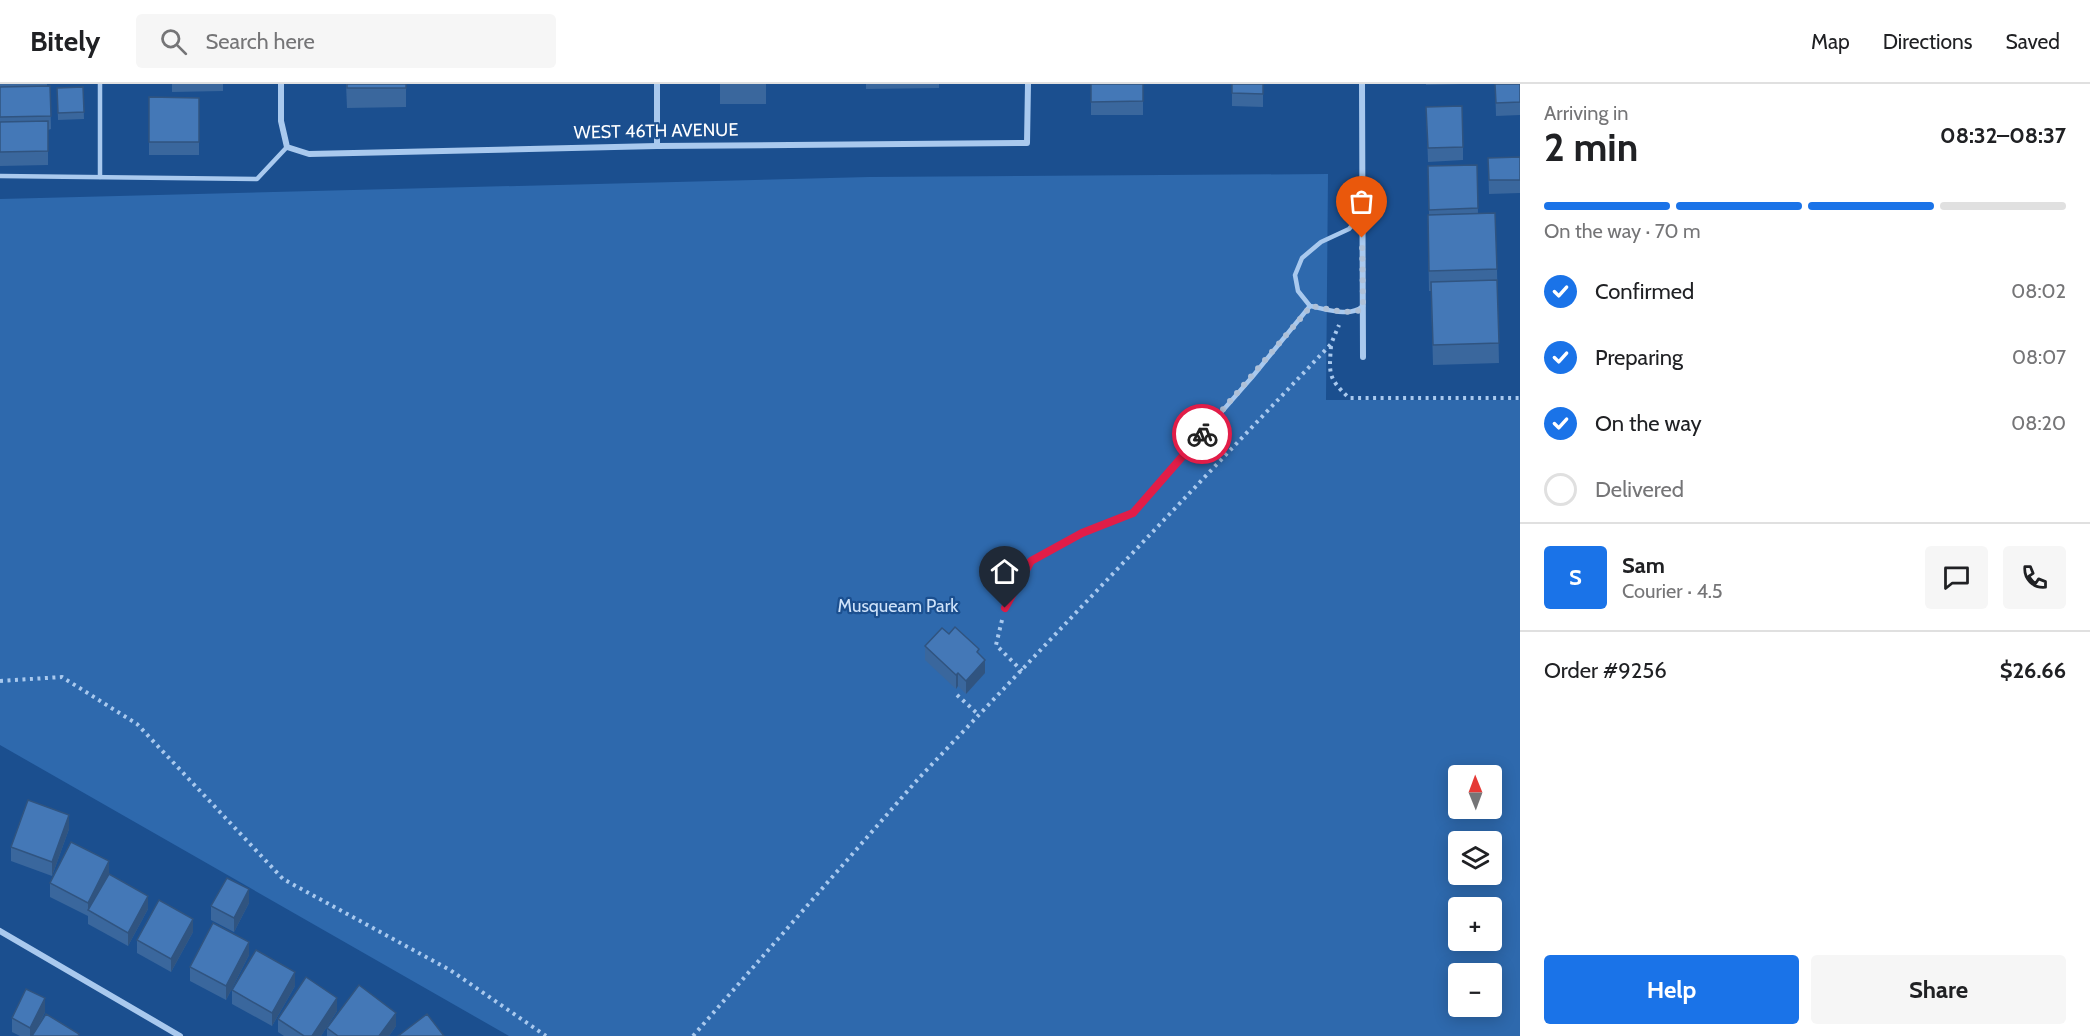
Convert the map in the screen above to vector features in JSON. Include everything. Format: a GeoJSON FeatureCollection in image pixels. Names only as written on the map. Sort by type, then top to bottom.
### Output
{"type":"FeatureCollection","features":[{"type":"Feature","properties":{"kind":"street"},"geometry":{"type":"LineString","coordinates":[[281,84],[281,121],[287,147]]}},
{"type":"Feature","properties":{"kind":"street"},"geometry":{"type":"LineString","coordinates":[[657,84],[657,146]]}},
{"type":"Feature","properties":{"kind":"street","name":"WEST 46TH AVENUE"},"geometry":{"type":"LineString","coordinates":[[287,147],[309,154],[657,146],[1027,143],[1028,84]]}},
{"type":"Feature","properties":{"kind":"street"},"geometry":{"type":"LineString","coordinates":[[1362,84],[1363,357]]}},
{"type":"Feature","properties":{"kind":"street"},"geometry":{"type":"LineString","coordinates":[[0,931],[180,1036]]}},
{"type":"Feature","properties":{"kind":"lane"},"geometry":{"type":"LineString","coordinates":[[100,84],[100,177]]}},
{"type":"Feature","properties":{"kind":"lane"},"geometry":{"type":"LineString","coordinates":[[0,176],[257,179],[287,147]]}},
{"type":"Feature","properties":{"kind":"lane"},"geometry":{"type":"LineString","coordinates":[[1361,215],[1349,229],[1321,243],[1302,258],[1295,275],[1299,291],[1311,306],[1344,312],[1358,311],[1363,306]]}},
{"type":"Feature","properties":{"kind":"lane"},"geometry":{"type":"LineString","coordinates":[[1005,608],[1031,561],[1082,533],[1133,513],[1311,306]]}},
{"type":"Feature","properties":{"kind":"lane"},"geometry":{"type":"LineString","coordinates":[[1002,556],[1025,571]]}},
{"type":"Feature","properties":{"kind":"path"},"geometry":{"type":"LineString","coordinates":[[1344,312],[1331,344],[1330,367],[1334,384],[1349,398],[1520,398]]}},
{"type":"Feature","properties":{"kind":"path"},"geometry":{"type":"LineString","coordinates":[[693,1036],[919,778],[1331,344]]}},
{"type":"Feature","properties":{"kind":"path"},"geometry":{"type":"LineString","coordinates":[[1005,608],[996,645],[1022,671]]}},
{"type":"Feature","properties":{"kind":"path"},"geometry":{"type":"LineString","coordinates":[[0,681],[62,677],[137,724],[283,879],[450,970],[546,1036]]}},
{"type":"Feature","properties":{"kind":"path"},"geometry":{"type":"LineString","coordinates":[[957,695],[979,716]]}},
{"type":"Feature","properties":{"kind":"green space","name":"Musqueam Park"},"geometry":{"type":"Polygon","coordinates":[[[1328,174],[1326,400],[1520,400],[1520,1036],[509,1036],[0,745],[0,199],[869,177],[1328,174]]]}},
{"type":"Feature","properties":{"kind":"building"},"geometry":{"type":"Polygon","coordinates":[[[347,84],[406,84],[406,88],[347,88],[347,84]]]}},
{"type":"Feature","properties":{"kind":"building"},"geometry":{"type":"Polygon","coordinates":[[[1091,84],[1143,84],[1143,101],[1091,102],[1091,84]]]}},
{"type":"Feature","properties":{"kind":"building"},"geometry":{"type":"Polygon","coordinates":[[[1232,84],[1263,84],[1263,94],[1232,93],[1232,84]]]}},
{"type":"Feature","properties":{"kind":"building"},"geometry":{"type":"Polygon","coordinates":[[[1495,84],[1520,84],[1520,102],[1496,103],[1495,84]]]}},
{"type":"Feature","properties":{"kind":"building"},"geometry":{"type":"Polygon","coordinates":[[[50,86],[51,116],[0,117],[0,87],[50,86]]]}},
{"type":"Feature","properties":{"kind":"building"},"geometry":{"type":"Polygon","coordinates":[[[83,87],[84,112],[58,113],[57,88],[83,87]]]}},
{"type":"Feature","properties":{"kind":"building"},"geometry":{"type":"Polygon","coordinates":[[[149,97],[199,98],[199,142],[149,142],[149,97]]]}},
{"type":"Feature","properties":{"kind":"building"},"geometry":{"type":"Polygon","coordinates":[[[1462,106],[1463,147],[1428,148],[1426,107],[1462,106]]]}},
{"type":"Feature","properties":{"kind":"building"},"geometry":{"type":"Polygon","coordinates":[[[48,121],[48,151],[0,152],[0,122],[48,121]]]}},
{"type":"Feature","properties":{"kind":"building"},"geometry":{"type":"Polygon","coordinates":[[[1520,157],[1520,180],[1489,180],[1488,158],[1520,157]]]}},
{"type":"Feature","properties":{"kind":"building"},"geometry":{"type":"Polygon","coordinates":[[[1477,165],[1478,208],[1429,210],[1428,166],[1477,165]]]}},
{"type":"Feature","properties":{"kind":"building"},"geometry":{"type":"Polygon","coordinates":[[[1495,213],[1497,269],[1429,271],[1428,215],[1495,213]]]}},
{"type":"Feature","properties":{"kind":"building"},"geometry":{"type":"Polygon","coordinates":[[[1497,280],[1499,343],[1433,345],[1431,282],[1497,280]]]}},
{"type":"Feature","properties":{"kind":"building"},"geometry":{"type":"Polygon","coordinates":[[[955,627],[979,649],[977,652],[985,660],[966,681],[958,673],[956,675],[925,646],[942,628],[949,634],[955,627]]]}},
{"type":"Feature","properties":{"kind":"building"},"geometry":{"type":"Polygon","coordinates":[[[28,800],[69,815],[52,862],[11,847],[28,800]]]}},
{"type":"Feature","properties":{"kind":"building"},"geometry":{"type":"Polygon","coordinates":[[[71,842],[109,861],[88,903],[50,883],[71,842]]]}},
{"type":"Feature","properties":{"kind":"building"},"geometry":{"type":"Polygon","coordinates":[[[109,874],[148,896],[128,933],[88,910],[109,874]]]}},
{"type":"Feature","properties":{"kind":"building"},"geometry":{"type":"Polygon","coordinates":[[[227,878],[249,889],[234,918],[211,906],[227,878]]]}},
{"type":"Feature","properties":{"kind":"building"},"geometry":{"type":"Polygon","coordinates":[[[159,900],[193,919],[171,959],[137,940],[159,900]]]}},
{"type":"Feature","properties":{"kind":"building"},"geometry":{"type":"Polygon","coordinates":[[[213,923],[249,942],[226,986],[190,967],[213,923]]]}},
{"type":"Feature","properties":{"kind":"building"},"geometry":{"type":"Polygon","coordinates":[[[256,950],[295,972],[272,1013],[232,990],[256,950]]]}},
{"type":"Feature","properties":{"kind":"building"},"geometry":{"type":"Polygon","coordinates":[[[306,977],[337,998],[312,1036],[304,1036],[278,1019],[306,977]]]}},
{"type":"Feature","properties":{"kind":"building"},"geometry":{"type":"Polygon","coordinates":[[[359,985],[396,1013],[379,1036],[338,1036],[327,1028],[359,985]]]}},
{"type":"Feature","properties":{"kind":"building"},"geometry":{"type":"Polygon","coordinates":[[[26,989],[45,998],[30,1028],[12,1018],[26,989]]]}},
{"type":"Feature","properties":{"kind":"building"},"geometry":{"type":"Polygon","coordinates":[[[46,1014],[79,1034],[78,1036],[32,1036],[46,1014]]]}},
{"type":"Feature","properties":{"kind":"building"},"geometry":{"type":"Polygon","coordinates":[[[427,1014],[444,1036],[398,1036],[427,1014]]]}},
{"type":"Feature","properties":{"kind":"way so far"},"geometry":{"type":"LineString","coordinates":[[1202,434],[1311,306],[1344,312],[1358,311],[1363,306],[1362,238]]}},
{"type":"Feature","properties":{"kind":"route"},"geometry":{"type":"LineString","coordinates":[[1005,608],[1031,561],[1082,533],[1133,513],[1202,434]]}}]}
